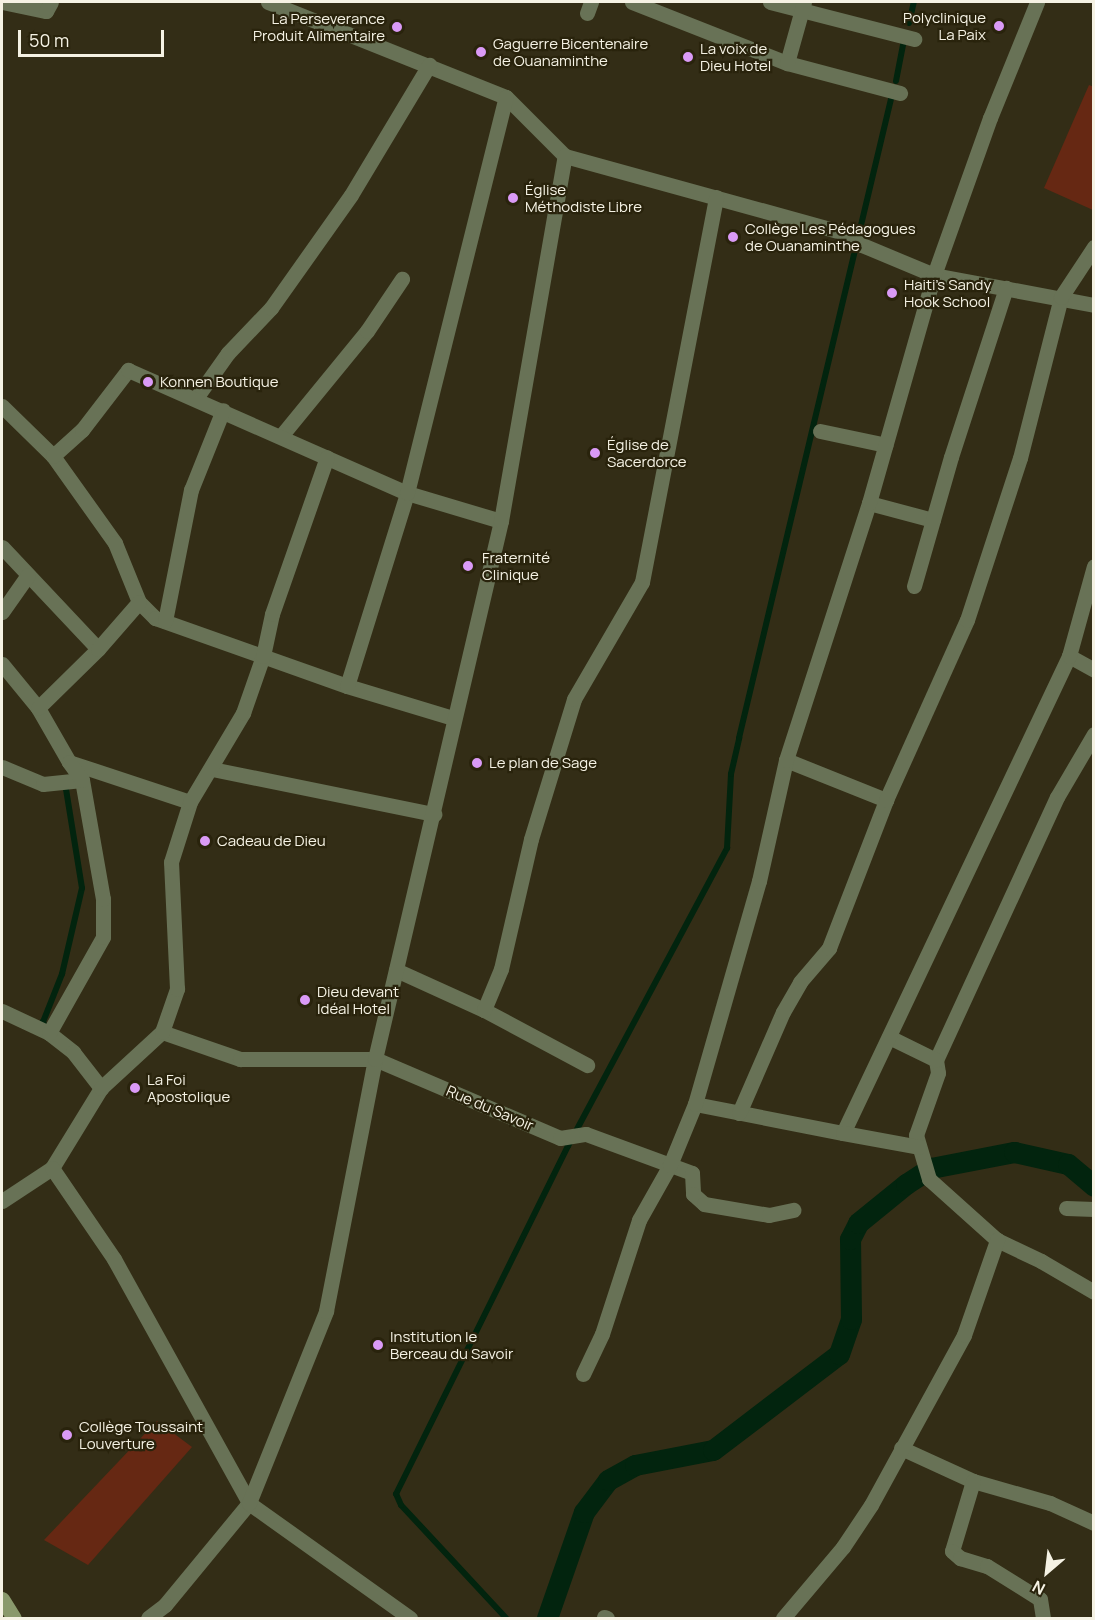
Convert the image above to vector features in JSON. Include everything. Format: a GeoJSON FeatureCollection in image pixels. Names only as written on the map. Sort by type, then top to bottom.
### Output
{"type":"FeatureCollection","features":[{"type":"Feature","properties":{"kind":"street"},"geometry":{"type":"LineString","coordinates":[[2,2],[48,6]]}},
{"type":"Feature","properties":{"kind":"street"},"geometry":{"type":"LineString","coordinates":[[268,2],[429,65],[506,98],[566,156],[716,197],[857,240],[934,275],[1094,304]]}},
{"type":"Feature","properties":{"kind":"street"},"geometry":{"type":"LineString","coordinates":[[632,2],[787,63],[900,93]]}},
{"type":"Feature","properties":{"kind":"street"},"geometry":{"type":"LineString","coordinates":[[770,2],[802,6],[914,39]]}},
{"type":"Feature","properties":{"kind":"street"},"geometry":{"type":"LineString","coordinates":[[583,1374],[602,1334],[639,1220],[670,1165],[695,1104],[759,881],[786,760],[869,503],[934,275],[990,118],[1037,2]]}},
{"type":"Feature","properties":{"kind":"street"},"geometry":{"type":"LineString","coordinates":[[787,63],[802,6]]}},
{"type":"Feature","properties":{"kind":"street"},"geometry":{"type":"LineString","coordinates":[[196,398],[228,353],[271,308],[344,205],[389,136],[429,65]]}},
{"type":"Feature","properties":{"kind":"street"},"geometry":{"type":"LineString","coordinates":[[347,686],[407,494],[506,98]]}},
{"type":"Feature","properties":{"kind":"street"},"geometry":{"type":"LineString","coordinates":[[148,1618],[165,1605],[249,1503],[326,1311],[375,1059],[434,814],[453,718],[501,521],[566,156]]}},
{"type":"Feature","properties":{"kind":"street"},"geometry":{"type":"LineString","coordinates":[[484,1010],[501,969],[531,839],[574,699],[642,582],[716,197]]}},
{"type":"Feature","properties":{"kind":"street"},"geometry":{"type":"LineString","coordinates":[[739,1113],[783,1012],[800,982],[830,948],[886,800],[967,620],[1037,401],[1061,297],[1094,247]]}},
{"type":"Feature","properties":{"kind":"street"},"geometry":{"type":"LineString","coordinates":[[281,436],[367,331],[402,279]]}},
{"type":"Feature","properties":{"kind":"street"},"geometry":{"type":"LineString","coordinates":[[914,586],[1006,288]]}},
{"type":"Feature","properties":{"kind":"street"},"geometry":{"type":"LineString","coordinates":[[53,456],[82,430],[128,370],[224,410],[407,494],[501,521]]}},
{"type":"Feature","properties":{"kind":"street"},"geometry":{"type":"LineString","coordinates":[[2,406],[53,456],[116,543],[139,602],[155,618],[347,686],[453,718]]}},
{"type":"Feature","properties":{"kind":"street"},"geometry":{"type":"LineString","coordinates":[[165,621],[191,490],[224,410]]}},
{"type":"Feature","properties":{"kind":"street"},"geometry":{"type":"LineString","coordinates":[[820,431],[886,445]]}},
{"type":"Feature","properties":{"kind":"street"},"geometry":{"type":"LineString","coordinates":[[2,1201],[52,1168],[101,1088],[162,1032],[177,989],[171,862],[190,802],[212,769],[243,713],[263,656],[272,614],[327,457]]}},
{"type":"Feature","properties":{"kind":"street"},"geometry":{"type":"LineString","coordinates":[[869,503],[933,520]]}},
{"type":"Feature","properties":{"kind":"street"},"geometry":{"type":"LineString","coordinates":[[2,547],[98,650]]}},
{"type":"Feature","properties":{"kind":"street"},"geometry":{"type":"LineString","coordinates":[[843,1133],[1069,656],[1093,568]]}},
{"type":"Feature","properties":{"kind":"street"},"geometry":{"type":"LineString","coordinates":[[2,612],[28,575]]}},
{"type":"Feature","properties":{"kind":"street"},"geometry":{"type":"LineString","coordinates":[[38,708],[98,650],[139,602]]}},
{"type":"Feature","properties":{"kind":"street"},"geometry":{"type":"LineString","coordinates":[[1069,656],[1094,670]]}},
{"type":"Feature","properties":{"kind":"street"},"geometry":{"type":"LineString","coordinates":[[2,664],[38,708],[82,780],[103,899],[103,937],[49,1033]]}},
{"type":"Feature","properties":{"kind":"street"},"geometry":{"type":"LineString","coordinates":[[1094,734],[1057,797],[936,1060],[938,1073],[916,1135],[929,1179],[997,1240],[1041,1261],[1094,1292]]}},
{"type":"Feature","properties":{"kind":"street"},"geometry":{"type":"LineString","coordinates":[[786,760],[886,800]]}},
{"type":"Feature","properties":{"kind":"street"},"geometry":{"type":"LineString","coordinates":[[69,762],[190,802]]}},
{"type":"Feature","properties":{"kind":"street"},"geometry":{"type":"LineString","coordinates":[[2,767],[43,784],[82,780]]}},
{"type":"Feature","properties":{"kind":"street"},"geometry":{"type":"LineString","coordinates":[[212,769],[434,814]]}},
{"type":"Feature","properties":{"kind":"street"},"geometry":{"type":"LineString","coordinates":[[396,970],[484,1010],[587,1065]]}},
{"type":"Feature","properties":{"kind":"street"},"geometry":{"type":"LineString","coordinates":[[4,1012],[49,1033],[73,1052],[101,1088]]}},
{"type":"Feature","properties":{"kind":"street","name":"Rue du Savoir"},"geometry":{"type":"LineString","coordinates":[[162,1032],[240,1059],[375,1059],[560,1138],[583,1134],[692,1173],[693,1194],[704,1204],[769,1215],[793,1210]]}},
{"type":"Feature","properties":{"kind":"street"},"geometry":{"type":"LineString","coordinates":[[889,1037],[936,1060]]}},
{"type":"Feature","properties":{"kind":"street"},"geometry":{"type":"LineString","coordinates":[[695,1104],[843,1133],[920,1154]]}},
{"type":"Feature","properties":{"kind":"street"},"geometry":{"type":"LineString","coordinates":[[52,1168],[114,1259],[249,1503],[410,1618]]}},
{"type":"Feature","properties":{"kind":"street"},"geometry":{"type":"LineString","coordinates":[[1066,1208],[1094,1209]]}},
{"type":"Feature","properties":{"kind":"street"},"geometry":{"type":"LineString","coordinates":[[783,1618],[843,1547],[901,1448],[964,1335],[997,1240]]}},
{"type":"Feature","properties":{"kind":"street"},"geometry":{"type":"LineString","coordinates":[[901,1448],[973,1481],[1050,1503],[1094,1523]]}},
{"type":"Feature","properties":{"kind":"street"},"geometry":{"type":"LineString","coordinates":[[973,1481],[952,1551],[960,1558],[987,1566],[1040,1599],[1043,1618]]}},
{"type":"Feature","properties":{"kind":"street"},"geometry":{"type":"LineString","coordinates":[[2,1599],[14,1618]]}},
{"type":"Feature","properties":{"kind":"shaded area"},"geometry":{"type":"Polygon","coordinates":[[[1089,85],[1094,87],[1093,210],[1044,188],[1089,85]]]}},
{"type":"Feature","properties":{"kind":"shaded area"},"geometry":{"type":"Polygon","coordinates":[[[157,1421],[192,1447],[88,1565],[44,1540],[157,1421]]]}},
{"type":"Feature","properties":{"kind":"waterway"},"geometry":{"type":"LineString","coordinates":[[909,23],[914,2]]}},
{"type":"Feature","properties":{"kind":"waterway"},"geometry":{"type":"LineString","coordinates":[[896,81],[903,45]]}},
{"type":"Feature","properties":{"kind":"waterway"},"geometry":{"type":"LineString","coordinates":[[506,1618],[401,1505],[396,1494],[568,1146],[727,848],[731,774],[891,99]]}},
{"type":"Feature","properties":{"kind":"waterway"},"geometry":{"type":"LineString","coordinates":[[46,1029],[43,1022],[62,974],[82,888],[66,789]]}},
{"type":"Feature","properties":{"kind":"waterway"},"geometry":{"type":"LineString","coordinates":[[547,1618],[584,1512],[608,1480],[635,1465],[713,1450],[839,1354],[851,1319],[850,1239],[858,1223],[906,1184],[931,1168],[1014,1152],[1068,1164],[1094,1186]]}},
{"type":"Feature","properties":{"kind":"place","name":"Polyclinique La Paix"},"geometry":{"type":"Point","coordinates":[999,26]}},
{"type":"Feature","properties":{"kind":"place","name":"La Perseverance Produit Alimentaire"},"geometry":{"type":"Point","coordinates":[397,27]}},
{"type":"Feature","properties":{"kind":"place","name":"Gaguerre Bicentenaire de Ouanaminthe"},"geometry":{"type":"Point","coordinates":[481,52]}},
{"type":"Feature","properties":{"kind":"place","name":"La voix de Dieu Hotel"},"geometry":{"type":"Point","coordinates":[688,57]}},
{"type":"Feature","properties":{"kind":"place","name":"Église Méthodiste Libre"},"geometry":{"type":"Point","coordinates":[513,198]}},
{"type":"Feature","properties":{"kind":"place","name":"Collège Les Pédagogues de Ouanaminthe"},"geometry":{"type":"Point","coordinates":[733,237]}},
{"type":"Feature","properties":{"kind":"place","name":"Haiti's Sandy Hook School"},"geometry":{"type":"Point","coordinates":[892,293]}},
{"type":"Feature","properties":{"kind":"place","name":"Konnen Boutique"},"geometry":{"type":"Point","coordinates":[148,382]}},
{"type":"Feature","properties":{"kind":"place","name":"Église de Sacerdorce"},"geometry":{"type":"Point","coordinates":[595,453]}},
{"type":"Feature","properties":{"kind":"place","name":"Fraternité Clinique"},"geometry":{"type":"Point","coordinates":[468,566]}},
{"type":"Feature","properties":{"kind":"place","name":"Le plan de Sage"},"geometry":{"type":"Point","coordinates":[477,763]}},
{"type":"Feature","properties":{"kind":"place","name":"Cadeau de Dieu"},"geometry":{"type":"Point","coordinates":[205,841]}},
{"type":"Feature","properties":{"kind":"place","name":"Dieu devant Idéal Hotel"},"geometry":{"type":"Point","coordinates":[305,1000]}},
{"type":"Feature","properties":{"kind":"place","name":"La Foi Apostolique"},"geometry":{"type":"Point","coordinates":[135,1088]}},
{"type":"Feature","properties":{"kind":"place","name":"Institution le Berceau du Savoir"},"geometry":{"type":"Point","coordinates":[378,1345]}},
{"type":"Feature","properties":{"kind":"place","name":"Collège Toussaint Louverture"},"geometry":{"type":"Point","coordinates":[67,1435]}}]}
